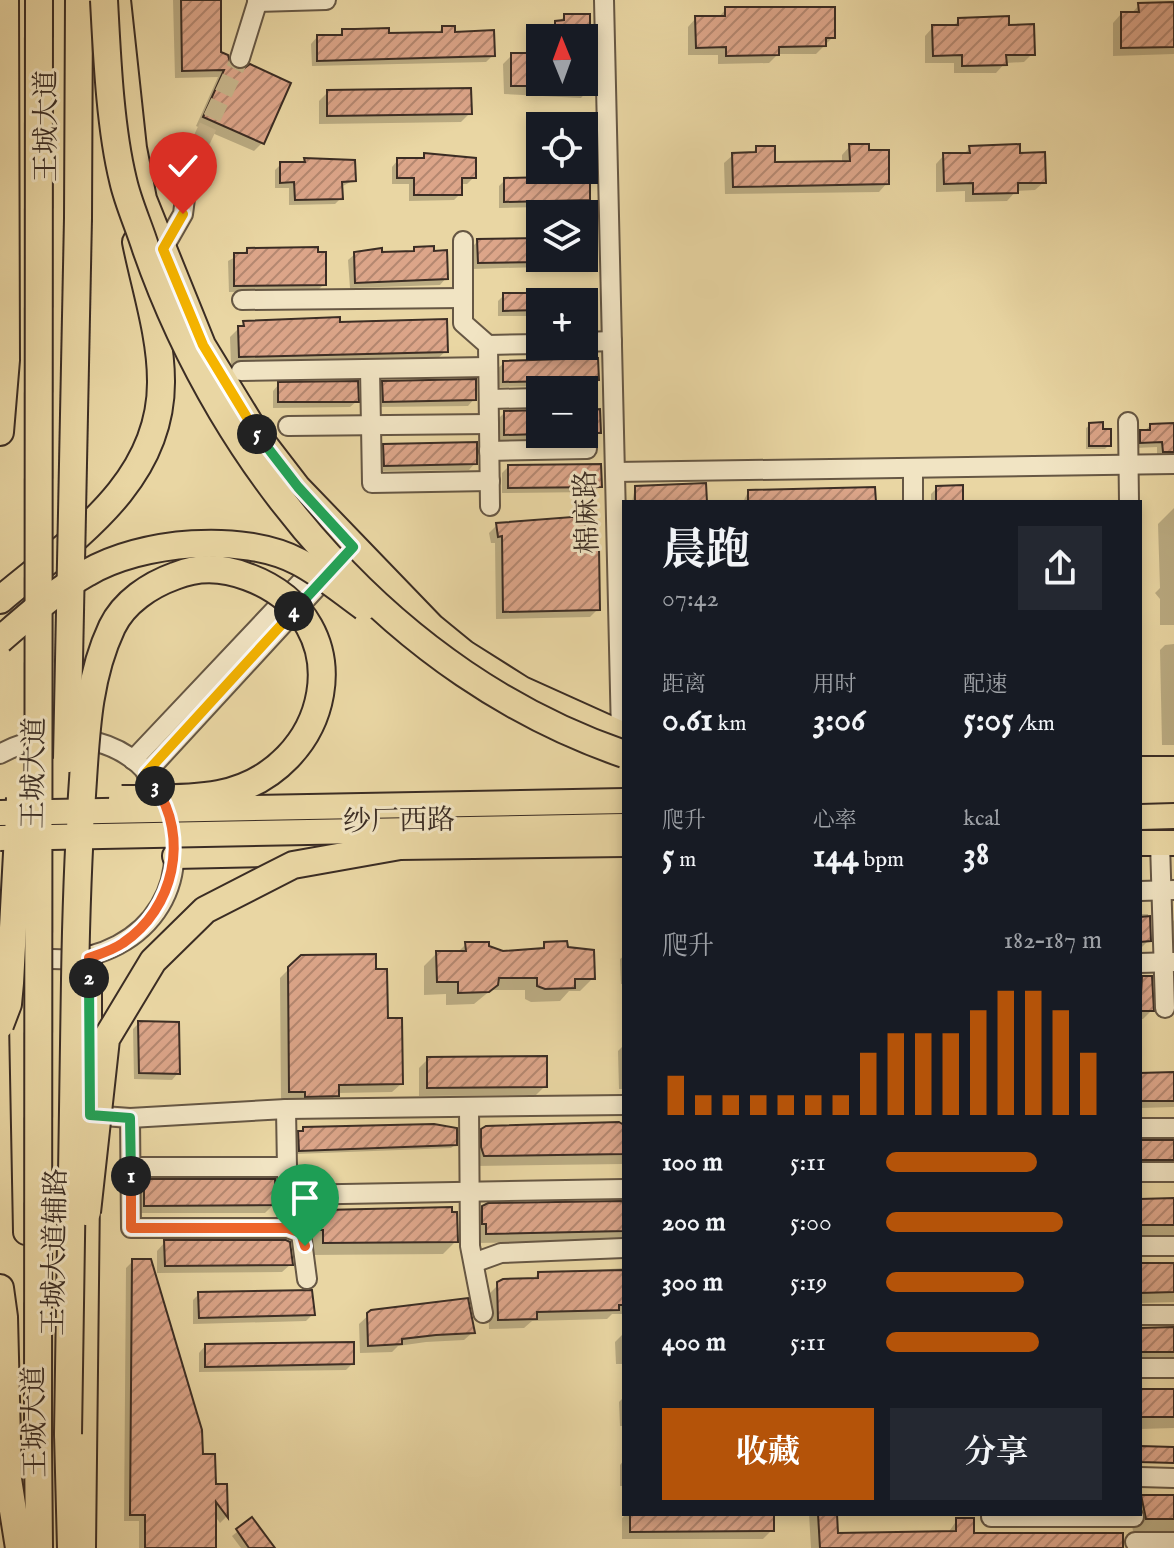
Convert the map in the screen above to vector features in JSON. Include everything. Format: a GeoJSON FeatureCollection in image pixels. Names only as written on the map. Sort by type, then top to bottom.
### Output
{"type":"FeatureCollection","features":[{"type":"Feature","properties":{"kind":"highway"},"geometry":{"type":"LineString","coordinates":[[0,432],[6,360],[5,0]]}},
{"type":"Feature","properties":{"kind":"highway","name":"王城大道"},"geometry":{"type":"LineString","coordinates":[[39,0],[36,656],[39,1548]]}},
{"type":"Feature","properties":{"kind":"highway","name":"王城大道"},"geometry":{"type":"LineString","coordinates":[[71,1548],[66,822],[79,0]]}},
{"type":"Feature","properties":{"kind":"highway"},"geometry":{"type":"LineString","coordinates":[[0,600],[102,514],[140,468],[159,412],[162,380],[122,180],[104,0]]}},
{"type":"Feature","properties":{"kind":"highway"},"geometry":{"type":"LineString","coordinates":[[122,180],[157,280],[199,374],[226,423],[302,527],[388,614],[479,686]]}},
{"type":"Feature","properties":{"kind":"highway"},"geometry":{"type":"LineString","coordinates":[[0,640],[47,600],[87,572],[125,556],[178,544],[233,544],[297,561],[479,686],[572,736],[622,741]]}},
{"type":"Feature","properties":{"kind":"highway"},"geometry":{"type":"LineString","coordinates":[[68,1434],[77,876],[87,710],[95,676],[115,621],[138,596],[158,583],[185,572],[213,569],[242,574],[263,582],[293,604],[315,636],[322,662],[317,714],[302,742],[274,770],[232,790],[218,794],[122,799]]}},
{"type":"Feature","properties":{"kind":"highway"},"geometry":{"type":"LineString","coordinates":[[0,1025],[9,994],[20,790],[36,656]]}},
{"type":"Feature","properties":{"kind":"highway"},"geometry":{"type":"LineString","coordinates":[[68,1434],[99,1073],[106,1039],[153,961],[205,910],[293,865],[400,846],[622,843]]}},
{"type":"Feature","properties":{"kind":"highway"},"geometry":{"type":"LineString","coordinates":[[0,1288],[4,1317],[8,1479],[19,1548]]}},
{"type":"Feature","properties":{"kind":"main road"},"geometry":{"type":"LineString","coordinates":[[118,0],[134,148],[144,199],[203,345],[228,392],[298,487],[432,626],[496,675],[622,740]]}},
{"type":"Feature","properties":{"kind":"main road"},"geometry":{"type":"LineString","coordinates":[[1142,769],[1174,769]]}},
{"type":"Feature","properties":{"kind":"main road"},"geometry":{"type":"LineString","coordinates":[[1142,791],[1174,790]]}},
{"type":"Feature","properties":{"kind":"main road"},"geometry":{"type":"LineString","coordinates":[[0,810],[122,799]]}},
{"type":"Feature","properties":{"kind":"main road"},"geometry":{"type":"LineString","coordinates":[[0,810],[622,801]]}},
{"type":"Feature","properties":{"kind":"main road"},"geometry":{"type":"LineString","coordinates":[[1142,817],[1174,816]]}},
{"type":"Feature","properties":{"kind":"main road"},"geometry":{"type":"LineString","coordinates":[[5,847],[338,832],[622,826]]}},
{"type":"Feature","properties":{"kind":"main road","name":"纱厂西路"},"geometry":{"type":"LineString","coordinates":[[175,856],[622,850]]}},
{"type":"Feature","properties":{"kind":"main road","name":"王城大道辅路"},"geometry":{"type":"LineString","coordinates":[[10,949],[28,1548]]}},
{"type":"Feature","properties":{"kind":"main road","name":"王城大道辅路"},"geometry":{"type":"LineString","coordinates":[[83,1548],[90,1115],[89,958]]}},
{"type":"Feature","properties":{"kind":"street"},"geometry":{"type":"LineString","coordinates":[[240,58],[257,1],[326,0]]}},
{"type":"Feature","properties":{"kind":"street","name":"棉麻路"},"geometry":{"type":"LineString","coordinates":[[604,0],[622,660]]}},
{"type":"Feature","properties":{"kind":"street"},"geometry":{"type":"LineString","coordinates":[[163,249],[183,214],[189,167]]}},
{"type":"Feature","properties":{"kind":"street"},"geometry":{"type":"LineString","coordinates":[[463,241],[463,323],[488,345],[526,344]]}},
{"type":"Feature","properties":{"kind":"street"},"geometry":{"type":"LineString","coordinates":[[242,300],[463,298]]}},
{"type":"Feature","properties":{"kind":"street"},"geometry":{"type":"LineString","coordinates":[[598,342],[612,341]]}},
{"type":"Feature","properties":{"kind":"street"},"geometry":{"type":"LineString","coordinates":[[488,345],[490,506]]}},
{"type":"Feature","properties":{"kind":"street"},"geometry":{"type":"LineString","coordinates":[[241,371],[488,367]]}},
{"type":"Feature","properties":{"kind":"street"},"geometry":{"type":"LineString","coordinates":[[370,369],[372,483],[490,481]]}},
{"type":"Feature","properties":{"kind":"street"},"geometry":{"type":"LineString","coordinates":[[489,399],[526,398]]}},
{"type":"Feature","properties":{"kind":"street"},"geometry":{"type":"LineString","coordinates":[[1128,422],[1129,500]]}},
{"type":"Feature","properties":{"kind":"street"},"geometry":{"type":"LineString","coordinates":[[288,426],[489,424]]}},
{"type":"Feature","properties":{"kind":"street"},"geometry":{"type":"LineString","coordinates":[[489,451],[587,449]]}},
{"type":"Feature","properties":{"kind":"street"},"geometry":{"type":"LineString","coordinates":[[615,472],[1174,464]]}},
{"type":"Feature","properties":{"kind":"street"},"geometry":{"type":"LineString","coordinates":[[913,468],[913,500]]}},
{"type":"Feature","properties":{"kind":"street"},"geometry":{"type":"LineString","coordinates":[[140,766],[348,542]]}},
{"type":"Feature","properties":{"kind":"street"},"geometry":{"type":"LineString","coordinates":[[0,754],[23,741],[61,735],[99,741],[140,766],[168,812],[175,856],[167,891],[149,921],[122,944],[89,958],[55,962],[10,949]]}},
{"type":"Feature","properties":{"kind":"street"},"geometry":{"type":"LineString","coordinates":[[1158,843],[1168,890],[1169,962],[1165,1008]]}},
{"type":"Feature","properties":{"kind":"street"},"geometry":{"type":"LineString","coordinates":[[1142,891],[1168,890]]}},
{"type":"Feature","properties":{"kind":"street"},"geometry":{"type":"LineString","coordinates":[[1142,963],[1169,962]]}},
{"type":"Feature","properties":{"kind":"street"},"geometry":{"type":"LineString","coordinates":[[90,1115],[130,1118],[286,1109],[622,1105]]}},
{"type":"Feature","properties":{"kind":"street"},"geometry":{"type":"LineString","coordinates":[[469,1107],[470,1246],[476,1262],[483,1313]]}},
{"type":"Feature","properties":{"kind":"street"},"geometry":{"type":"LineString","coordinates":[[286,1109],[288,1228]]}},
{"type":"Feature","properties":{"kind":"street"},"geometry":{"type":"LineString","coordinates":[[130,1118],[131,1228],[288,1228],[301,1233],[307,1279]]}},
{"type":"Feature","properties":{"kind":"street"},"geometry":{"type":"LineString","coordinates":[[1142,1128],[1174,1128]]}},
{"type":"Feature","properties":{"kind":"street"},"geometry":{"type":"LineString","coordinates":[[130,1167],[287,1167]]}},
{"type":"Feature","properties":{"kind":"street"},"geometry":{"type":"LineString","coordinates":[[1142,1172],[1174,1172]]}},
{"type":"Feature","properties":{"kind":"street"},"geometry":{"type":"LineString","coordinates":[[287,1195],[622,1189]]}},
{"type":"Feature","properties":{"kind":"street"},"geometry":{"type":"LineString","coordinates":[[1142,1246],[1174,1246]]}},
{"type":"Feature","properties":{"kind":"street"},"geometry":{"type":"LineString","coordinates":[[476,1262],[501,1253],[622,1248]]}},
{"type":"Feature","properties":{"kind":"street"},"geometry":{"type":"LineString","coordinates":[[1142,1315],[1174,1315]]}},
{"type":"Feature","properties":{"kind":"street"},"geometry":{"type":"LineString","coordinates":[[1142,1368],[1174,1368]]}},
{"type":"Feature","properties":{"kind":"street"},"geometry":{"type":"LineString","coordinates":[[1142,1477],[1174,1478]]}},
{"type":"Feature","properties":{"kind":"street"},"geometry":{"type":"LineString","coordinates":[[991,1517],[1062,1516]]}},
{"type":"Feature","properties":{"kind":"street"},"geometry":{"type":"LineString","coordinates":[[1134,1516],[1135,1545],[1174,1542]]}},
{"type":"Feature","properties":{"kind":"building"},"geometry":{"type":"Polygon","coordinates":[[[181,0],[221,0],[221,52],[228,55],[231,66],[242,70],[250,64],[291,83],[264,144],[203,117],[224,70],[182,71],[181,0]]]}},
{"type":"Feature","properties":{"kind":"building"},"geometry":{"type":"Polygon","coordinates":[[[1174,2],[1174,47],[1121,48],[1121,12],[1139,12],[1138,3],[1174,2]]]}},
{"type":"Feature","properties":{"kind":"building"},"geometry":{"type":"Polygon","coordinates":[[[725,7],[835,7],[835,38],[826,38],[826,46],[779,47],[779,55],[726,56],[726,47],[696,48],[695,16],[725,16],[725,7]]]}},
{"type":"Feature","properties":{"kind":"building"},"geometry":{"type":"Polygon","coordinates":[[[564,14],[590,14],[590,24],[555,24],[555,21],[564,20],[564,14]]]}},
{"type":"Feature","properties":{"kind":"building"},"geometry":{"type":"Polygon","coordinates":[[[1009,16],[1009,25],[1034,24],[1035,55],[1006,55],[1007,65],[962,66],[962,55],[933,56],[932,25],[958,25],[958,18],[1009,16]]]}},
{"type":"Feature","properties":{"kind":"building"},"geometry":{"type":"Polygon","coordinates":[[[442,26],[455,26],[455,32],[494,30],[495,56],[317,61],[317,35],[342,35],[342,29],[389,28],[389,33],[442,32],[442,26]]]}},
{"type":"Feature","properties":{"kind":"building"},"geometry":{"type":"Polygon","coordinates":[[[511,53],[526,53],[526,86],[511,86],[511,53]]]}},
{"type":"Feature","properties":{"kind":"building"},"geometry":{"type":"Polygon","coordinates":[[[471,88],[472,114],[327,116],[327,90],[471,88]]]}},
{"type":"Feature","properties":{"kind":"building"},"geometry":{"type":"Polygon","coordinates":[[[849,144],[869,144],[869,150],[889,150],[889,184],[733,187],[732,153],[756,152],[756,146],[775,146],[775,162],[850,161],[849,144]]]}},
{"type":"Feature","properties":{"kind":"building"},"geometry":{"type":"Polygon","coordinates":[[[1020,144],[1020,153],[1045,152],[1046,183],[1018,183],[1018,193],[973,194],[973,183],[944,184],[943,153],[970,153],[969,146],[1020,144]]]}},
{"type":"Feature","properties":{"kind":"building"},"geometry":{"type":"Polygon","coordinates":[[[424,153],[476,158],[476,178],[462,178],[462,195],[414,195],[414,178],[397,178],[397,158],[424,158],[424,153]]]}},
{"type":"Feature","properties":{"kind":"building"},"geometry":{"type":"Polygon","coordinates":[[[304,158],[355,160],[356,181],[342,182],[343,199],[295,200],[294,182],[280,183],[280,162],[305,162],[304,158]]]}},
{"type":"Feature","properties":{"kind":"building"},"geometry":{"type":"Polygon","coordinates":[[[526,177],[526,184],[590,184],[590,200],[504,202],[504,178],[526,177]]]}},
{"type":"Feature","properties":{"kind":"building"},"geometry":{"type":"Polygon","coordinates":[[[526,238],[526,262],[478,263],[477,239],[526,238]]]}},
{"type":"Feature","properties":{"kind":"building"},"geometry":{"type":"Polygon","coordinates":[[[434,246],[434,251],[447,250],[448,279],[355,283],[354,252],[382,248],[382,252],[414,251],[414,247],[434,246]]]}},
{"type":"Feature","properties":{"kind":"building"},"geometry":{"type":"Polygon","coordinates":[[[318,247],[318,252],[326,252],[326,285],[234,286],[234,253],[247,253],[247,248],[318,247]]]}},
{"type":"Feature","properties":{"kind":"building"},"geometry":{"type":"Polygon","coordinates":[[[503,293],[526,293],[526,310],[503,311],[503,293]]]}},
{"type":"Feature","properties":{"kind":"building"},"geometry":{"type":"Polygon","coordinates":[[[340,317],[340,322],[447,319],[448,352],[239,357],[238,326],[244,326],[243,321],[340,317]]]}},
{"type":"Feature","properties":{"kind":"building"},"geometry":{"type":"Polygon","coordinates":[[[598,358],[599,380],[598,376],[526,376],[526,382],[503,382],[503,361],[598,358]]]}},
{"type":"Feature","properties":{"kind":"building"},"geometry":{"type":"Polygon","coordinates":[[[476,379],[476,400],[383,402],[382,381],[476,379]]]}},
{"type":"Feature","properties":{"kind":"building"},"geometry":{"type":"Polygon","coordinates":[[[358,381],[359,402],[278,402],[278,382],[358,381]]]}},
{"type":"Feature","properties":{"kind":"building"},"geometry":{"type":"Polygon","coordinates":[[[600,409],[601,433],[598,433],[600,409]]]}},
{"type":"Feature","properties":{"kind":"building"},"geometry":{"type":"Polygon","coordinates":[[[526,410],[526,434],[504,435],[504,411],[526,410]]]}},
{"type":"Feature","properties":{"kind":"building"},"geometry":{"type":"Polygon","coordinates":[[[1103,422],[1103,429],[1111,429],[1111,446],[1089,446],[1089,423],[1103,422]]]}},
{"type":"Feature","properties":{"kind":"building"},"geometry":{"type":"Polygon","coordinates":[[[1174,423],[1174,452],[1163,452],[1162,442],[1140,443],[1140,430],[1150,430],[1150,424],[1174,423]]]}},
{"type":"Feature","properties":{"kind":"building"},"geometry":{"type":"Polygon","coordinates":[[[477,442],[477,464],[384,466],[383,444],[477,442]]]}},
{"type":"Feature","properties":{"kind":"building"},"geometry":{"type":"Polygon","coordinates":[[[601,464],[602,487],[508,488],[508,465],[601,464]]]}},
{"type":"Feature","properties":{"kind":"building"},"geometry":{"type":"Polygon","coordinates":[[[706,483],[707,500],[635,500],[635,486],[706,483]]]}},
{"type":"Feature","properties":{"kind":"building"},"geometry":{"type":"Polygon","coordinates":[[[963,485],[963,500],[936,500],[936,486],[963,485]]]}},
{"type":"Feature","properties":{"kind":"building"},"geometry":{"type":"Polygon","coordinates":[[[875,487],[876,500],[748,500],[748,490],[875,487]]]}},
{"type":"Feature","properties":{"kind":"building"},"geometry":{"type":"Polygon","coordinates":[[[585,516],[586,548],[599,548],[600,610],[503,612],[502,536],[498,537],[496,523],[585,516]]]}},
{"type":"Feature","properties":{"kind":"building"},"geometry":{"type":"Polygon","coordinates":[[[1150,916],[1151,941],[1142,942],[1142,917],[1150,916]]]}},
{"type":"Feature","properties":{"kind":"building"},"geometry":{"type":"Polygon","coordinates":[[[567,941],[568,947],[594,950],[595,979],[575,979],[575,988],[545,989],[537,986],[537,978],[499,978],[498,985],[489,992],[458,993],[458,982],[437,982],[436,951],[466,951],[465,942],[489,942],[489,946],[503,951],[544,948],[544,942],[567,941]]]}},
{"type":"Feature","properties":{"kind":"building"},"geometry":{"type":"Polygon","coordinates":[[[376,954],[376,969],[387,969],[388,1018],[402,1018],[403,1084],[339,1085],[339,1096],[305,1097],[305,1092],[289,1092],[288,967],[301,955],[376,954]]]}},
{"type":"Feature","properties":{"kind":"building"},"geometry":{"type":"Polygon","coordinates":[[[1142,976],[1152,976],[1154,1011],[1142,1011],[1142,976]]]}},
{"type":"Feature","properties":{"kind":"building"},"geometry":{"type":"Polygon","coordinates":[[[138,1021],[179,1022],[180,1074],[139,1073],[138,1021]]]}},
{"type":"Feature","properties":{"kind":"building"},"geometry":{"type":"Polygon","coordinates":[[[547,1056],[547,1087],[427,1088],[427,1057],[547,1056]]]}},
{"type":"Feature","properties":{"kind":"building"},"geometry":{"type":"Polygon","coordinates":[[[1174,1072],[1174,1101],[1142,1101],[1142,1073],[1174,1072]]]}},
{"type":"Feature","properties":{"kind":"building"},"geometry":{"type":"Polygon","coordinates":[[[619,1122],[622,1124],[622,1154],[484,1156],[481,1129],[486,1126],[619,1122]]]}},
{"type":"Feature","properties":{"kind":"building"},"geometry":{"type":"Polygon","coordinates":[[[434,1124],[457,1128],[457,1145],[299,1151],[298,1131],[303,1131],[303,1127],[434,1124]]]}},
{"type":"Feature","properties":{"kind":"building"},"geometry":{"type":"Polygon","coordinates":[[[1142,1140],[1174,1140],[1174,1160],[1142,1160],[1142,1140]]]}},
{"type":"Feature","properties":{"kind":"building"},"geometry":{"type":"Polygon","coordinates":[[[144,1179],[275,1179],[276,1205],[144,1206],[144,1179]]]}},
{"type":"Feature","properties":{"kind":"building"},"geometry":{"type":"Polygon","coordinates":[[[1174,1198],[1174,1225],[1142,1225],[1142,1199],[1174,1198]]]}},
{"type":"Feature","properties":{"kind":"building"},"geometry":{"type":"Polygon","coordinates":[[[621,1201],[622,1231],[486,1234],[486,1224],[482,1224],[482,1206],[488,1203],[621,1201]]]}},
{"type":"Feature","properties":{"kind":"building"},"geometry":{"type":"Polygon","coordinates":[[[452,1207],[452,1212],[457,1212],[458,1242],[323,1243],[323,1230],[320,1230],[320,1216],[324,1216],[324,1210],[452,1207]]]}},
{"type":"Feature","properties":{"kind":"building"},"geometry":{"type":"Polygon","coordinates":[[[164,1240],[286,1240],[290,1242],[293,1265],[165,1266],[164,1240]]]}},
{"type":"Feature","properties":{"kind":"building"},"geometry":{"type":"Polygon","coordinates":[[[132,1259],[151,1259],[202,1430],[203,1454],[215,1454],[216,1484],[227,1484],[228,1518],[216,1502],[216,1548],[145,1548],[145,1515],[130,1515],[132,1259]]]}},
{"type":"Feature","properties":{"kind":"building"},"geometry":{"type":"Polygon","coordinates":[[[1142,1263],[1174,1263],[1174,1292],[1142,1293],[1142,1263]]]}},
{"type":"Feature","properties":{"kind":"building"},"geometry":{"type":"Polygon","coordinates":[[[622,1270],[622,1305],[619,1305],[619,1310],[537,1312],[537,1319],[498,1320],[497,1282],[503,1279],[538,1278],[538,1272],[622,1270]]]}},
{"type":"Feature","properties":{"kind":"building"},"geometry":{"type":"Polygon","coordinates":[[[312,1290],[315,1315],[199,1318],[198,1292],[312,1290]]]}},
{"type":"Feature","properties":{"kind":"building"},"geometry":{"type":"Polygon","coordinates":[[[468,1298],[475,1333],[402,1339],[402,1344],[368,1346],[367,1313],[371,1310],[468,1298]]]}},
{"type":"Feature","properties":{"kind":"building"},"geometry":{"type":"Polygon","coordinates":[[[1174,1327],[1174,1352],[1142,1352],[1142,1328],[1174,1327]]]}},
{"type":"Feature","properties":{"kind":"building"},"geometry":{"type":"Polygon","coordinates":[[[354,1342],[354,1364],[205,1367],[205,1344],[354,1342]]]}},
{"type":"Feature","properties":{"kind":"building"},"geometry":{"type":"Polygon","coordinates":[[[1142,1389],[1174,1389],[1174,1417],[1142,1417],[1142,1389]]]}},
{"type":"Feature","properties":{"kind":"building"},"geometry":{"type":"Polygon","coordinates":[[[1142,1446],[1174,1447],[1174,1463],[1142,1462],[1142,1446]]]}},
{"type":"Feature","properties":{"kind":"building"},"geometry":{"type":"Polygon","coordinates":[[[1142,1495],[1174,1495],[1174,1519],[1146,1519],[1142,1495]]]}},
{"type":"Feature","properties":{"kind":"building"},"geometry":{"type":"Polygon","coordinates":[[[630,1516],[774,1516],[774,1531],[630,1532],[630,1516]]]}},
{"type":"Feature","properties":{"kind":"building"},"geometry":{"type":"Polygon","coordinates":[[[818,1516],[837,1516],[838,1533],[956,1531],[956,1518],[974,1518],[974,1533],[1123,1533],[1123,1548],[820,1548],[818,1516]]]}},
{"type":"Feature","properties":{"kind":"building"},"geometry":{"type":"Polygon","coordinates":[[[252,1517],[275,1548],[249,1548],[236,1529],[252,1517]]]}},
{"type":"Feature","properties":{"kind":"tunnel"},"geometry":{"type":"LineString","coordinates":[[189,167],[240,58]]}},
{"type":"Feature","properties":{"kind":"route"},"geometry":{"type":"LineString","coordinates":[[183,214],[163,249],[203,345],[228,392],[258,435],[298,487],[353,547],[146,773],[163,798],[173,826],[175,856],[167,891],[149,921],[122,944],[89,958],[90,1115],[130,1118],[131,1228],[288,1228],[301,1233],[305,1246]]}}]}
